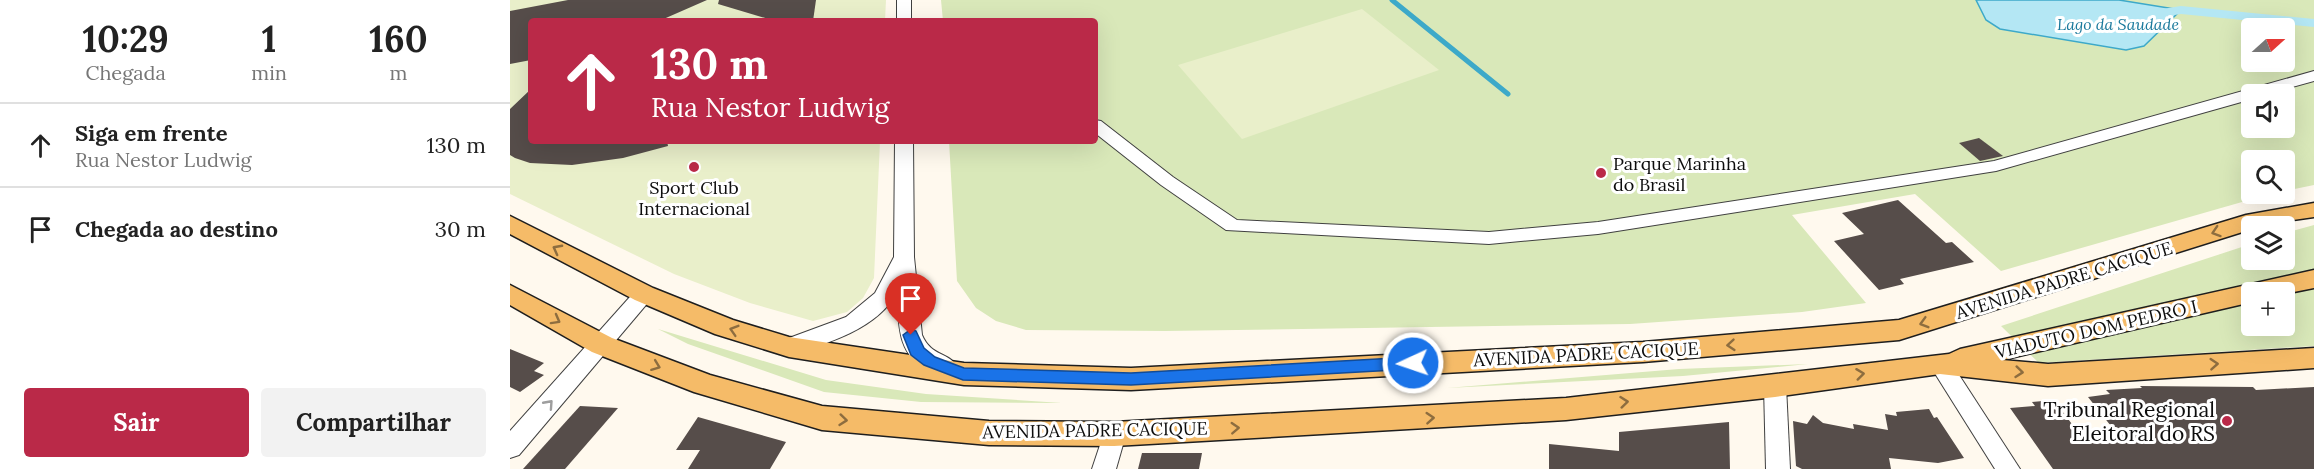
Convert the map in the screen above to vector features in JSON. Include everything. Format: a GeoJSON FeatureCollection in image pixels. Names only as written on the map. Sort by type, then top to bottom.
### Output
{"type":"FeatureCollection","features":[{"type":"Feature","properties":{"kind":"main road","name":"AVENIDA PADRE CACIQUE"},"geometry":{"type":"LineString","coordinates":[[510,224],[644,294],[724,327],[789,347],[963,374],[1131,379],[1643,352],[1899,330],[2254,220],[2314,210]]}},
{"type":"Feature","properties":{"kind":"main road","name":"VIADUTO DOM PEDRO I"},"geometry":{"type":"LineString","coordinates":[[2295,283],[2314,279]]}},
{"type":"Feature","properties":{"kind":"main road","name":"AVENIDA PADRE CACIQUE"},"geometry":{"type":"LineString","coordinates":[[510,294],[602,345],[699,383],[822,418],[989,433],[1114,434],[1566,409],[1775,386],[1940,364],[2048,375],[2314,358]]}},
{"type":"Feature","properties":{"kind":"main road","name":"VIADUTO DOM PEDRO I"},"geometry":{"type":"LineString","coordinates":[[1940,364],[2241,296]]}},
{"type":"Feature","properties":{"kind":"street"},"geometry":{"type":"LineString","coordinates":[[904,0],[904,18]]}},
{"type":"Feature","properties":{"kind":"street"},"geometry":{"type":"LineString","coordinates":[[1098,127],[1167,181],[1233,226],[1489,238],[1598,228],[1996,166],[2314,76]]}},
{"type":"Feature","properties":{"kind":"street"},"geometry":{"type":"LineString","coordinates":[[904,144],[904,257],[911,335],[917,351],[930,361],[963,374]]}},
{"type":"Feature","properties":{"kind":"street"},"geometry":{"type":"LineString","coordinates":[[789,347],[854,322],[883,298],[904,257]]}},
{"type":"Feature","properties":{"kind":"street"},"geometry":{"type":"LineString","coordinates":[[510,448],[644,294]]}},
{"type":"Feature","properties":{"kind":"street"},"geometry":{"type":"LineString","coordinates":[[1940,364],[2008,469]]}},
{"type":"Feature","properties":{"kind":"street"},"geometry":{"type":"LineString","coordinates":[[1775,386],[1778,469]]}},
{"type":"Feature","properties":{"kind":"street"},"geometry":{"type":"LineString","coordinates":[[1104,469],[1114,434]]}},
{"type":"Feature","properties":{"kind":"green space","name":"Sport Club Internacional"},"geometry":{"type":"Polygon","coordinates":[[[510,0],[886,0],[885,18],[528,18],[528,144],[880,144],[874,278],[863,298],[847,312],[813,321],[750,303],[674,274],[510,194],[510,0]]]}},
{"type":"Feature","properties":{"kind":"green space","name":"Parque Marinha do Brasil"},"geometry":{"type":"Polygon","coordinates":[[[941,0],[2314,0],[2314,185],[2295,189],[2295,150],[2241,150],[2241,202],[2001,271],[1915,194],[1792,215],[1866,303],[1802,312],[1630,324],[1165,331],[1026,330],[996,321],[976,308],[957,281],[949,144],[1098,144],[1098,18],[943,18],[941,0]]]}},
{"type":"Feature","properties":{"kind":"green space"},"geometry":{"type":"Polygon","coordinates":[[[1362,9],[1439,70],[1242,139],[1178,65],[1362,9]]]}},
{"type":"Feature","properties":{"kind":"green space"},"geometry":{"type":"Polygon","coordinates":[[[2314,225],[2314,346],[2039,363],[2001,326],[2241,247],[2241,270],[2295,270],[2295,230],[2314,225]]]}},
{"type":"Feature","properties":{"kind":"green space"},"geometry":{"type":"Polygon","coordinates":[[[658,329],[826,380],[926,394],[1062,403],[921,402],[824,392],[688,344],[658,329]]]}},
{"type":"Feature","properties":{"kind":"green space"},"geometry":{"type":"Polygon","coordinates":[[[1808,364],[1683,376],[1447,388],[1679,369],[1808,364]]]}},
{"type":"Feature","properties":{"kind":"water","name":"Lago da Saudade"},"geometry":{"type":"Polygon","coordinates":[[[1976,0],[2119,0],[2181,10],[2144,46],[2126,50],[2000,29],[1986,20],[1976,0]]]}},
{"type":"Feature","properties":{"kind":"building"},"geometry":{"type":"Polygon","coordinates":[[[568,0],[707,0],[666,18],[528,18],[528,61],[510,64],[510,11],[568,0]]]}},
{"type":"Feature","properties":{"kind":"building"},"geometry":{"type":"Polygon","coordinates":[[[719,0],[816,0],[813,18],[765,18],[718,4],[719,0]]]}},
{"type":"Feature","properties":{"kind":"building"},"geometry":{"type":"Polygon","coordinates":[[[528,92],[528,144],[668,144],[668,146],[623,158],[572,165],[530,163],[510,155],[510,109],[528,92]]]}},
{"type":"Feature","properties":{"kind":"building"},"geometry":{"type":"Polygon","coordinates":[[[1979,138],[2003,156],[1980,161],[1959,143],[1979,138]]]}},
{"type":"Feature","properties":{"kind":"building"},"geometry":{"type":"Polygon","coordinates":[[[1898,200],[1946,243],[1952,242],[1974,262],[1900,279],[1904,284],[1879,290],[1834,241],[1864,234],[1842,213],[1898,200]]]}},
{"type":"Feature","properties":{"kind":"building"},"geometry":{"type":"Polygon","coordinates":[[[510,349],[544,363],[534,371],[544,375],[520,392],[510,387],[510,349]]]}},
{"type":"Feature","properties":{"kind":"building"},"geometry":{"type":"Polygon","coordinates":[[[2140,386],[2253,387],[2256,390],[2314,387],[2314,469],[2053,469],[2010,408],[2035,406],[2032,402],[2054,400],[2086,443],[2122,440],[2088,397],[2110,394],[2106,390],[2142,388],[2140,386]]]}},
{"type":"Feature","properties":{"kind":"building"},"geometry":{"type":"Polygon","coordinates":[[[580,406],[618,408],[565,469],[523,469],[580,406]]]}},
{"type":"Feature","properties":{"kind":"building"},"geometry":{"type":"Polygon","coordinates":[[[1929,409],[1934,418],[1937,417],[1964,458],[1938,463],[1889,458],[1891,469],[1802,469],[1796,466],[1793,421],[1807,424],[1813,415],[1823,423],[1854,429],[1853,424],[1888,430],[1885,414],[1897,416],[1896,412],[1929,409]]]}},
{"type":"Feature","properties":{"kind":"building"},"geometry":{"type":"Polygon","coordinates":[[[698,417],[786,442],[770,469],[688,469],[700,450],[676,450],[698,417]]]}},
{"type":"Feature","properties":{"kind":"building"},"geometry":{"type":"Polygon","coordinates":[[[1729,422],[1730,469],[1549,469],[1549,444],[1619,451],[1619,432],[1729,422]]]}},
{"type":"Feature","properties":{"kind":"building"},"geometry":{"type":"Polygon","coordinates":[[[1142,453],[1202,453],[1199,469],[1138,469],[1142,453]]]}},
{"type":"Feature","properties":{"kind":"waterway"},"geometry":{"type":"LineString","coordinates":[[1392,0],[1508,94]]}},
{"type":"Feature","properties":{"kind":"waterway"},"geometry":{"type":"LineString","coordinates":[[2155,14],[2181,10],[2314,23]]}},
{"type":"Feature","properties":{"kind":"place","name":"Sport Club Internacional"},"geometry":{"type":"Point","coordinates":[694,167]}},
{"type":"Feature","properties":{"kind":"place","name":"Parque Marinha do Brasil"},"geometry":{"type":"Point","coordinates":[1601,173]}},
{"type":"Feature","properties":{"kind":"place","name":"Tribunal Regional Eleitoral do RS"},"geometry":{"type":"Point","coordinates":[2227,421]}},
{"type":"Feature","properties":{"kind":"route"},"geometry":{"type":"LineString","coordinates":[[911,335],[917,351],[930,361],[963,374],[1131,379],[1413,363]]}}]}
